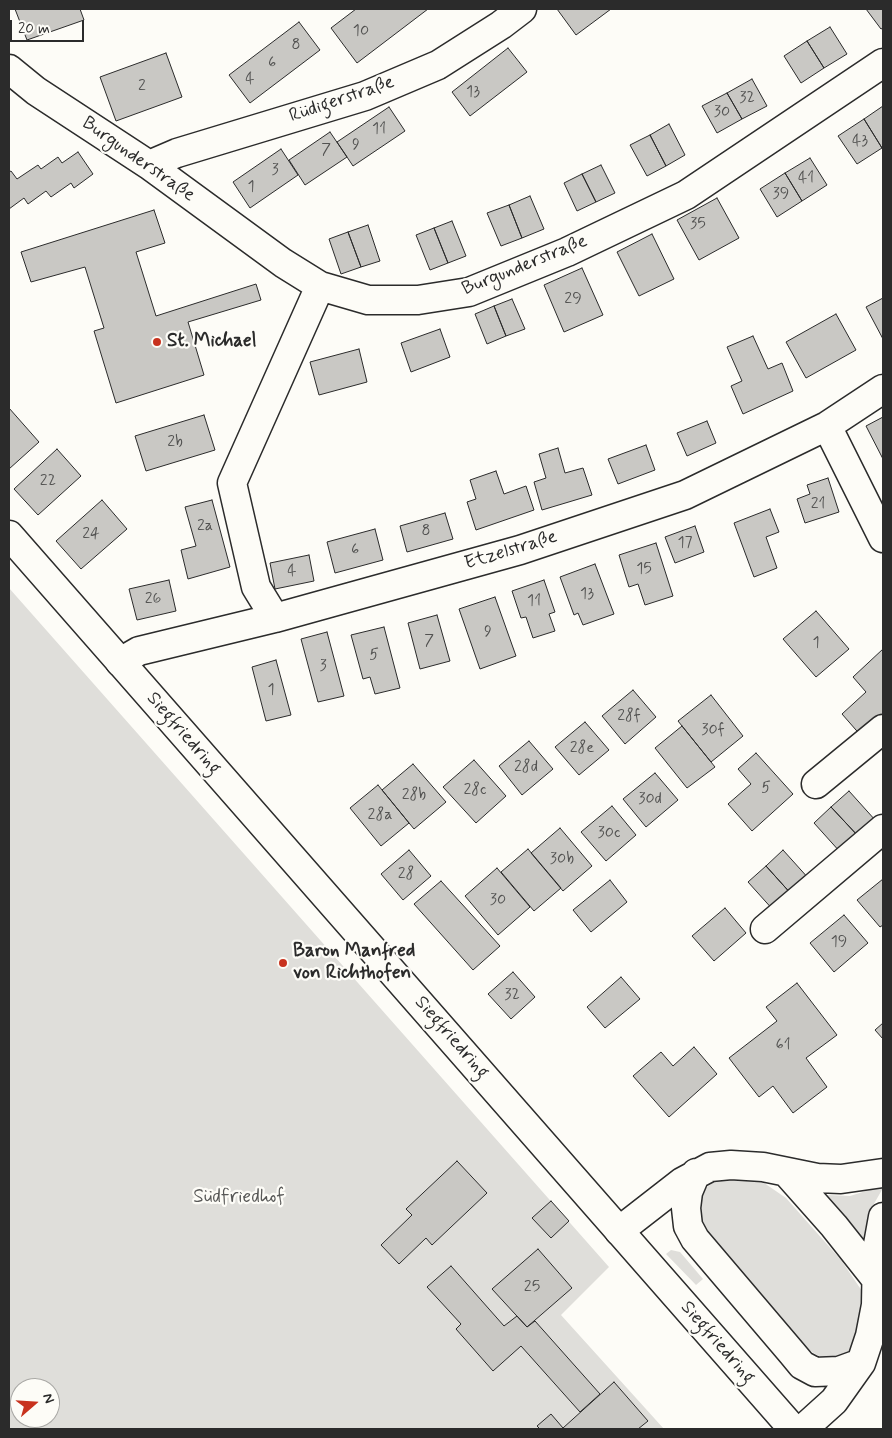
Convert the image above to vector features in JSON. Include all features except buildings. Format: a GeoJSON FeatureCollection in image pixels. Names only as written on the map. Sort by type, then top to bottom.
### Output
{"type":"FeatureCollection","features":[{"type":"Feature","properties":{"kind":"street","name":"Rüdigerstraße"},"geometry":{"type":"LineString","coordinates":[[149,165],[177,153],[365,96],[438,65],[522,9]]}},
{"type":"Feature","properties":{"kind":"street","name":"Burgunderstraße"},"geometry":{"type":"LineString","coordinates":[[9,69],[36,91],[149,165],[283,263],[320,286],[368,300],[418,300],[470,292],[567,252],[686,195],[883,63]]}},
{"type":"Feature","properties":{"kind":"street"},"geometry":{"type":"LineString","coordinates":[[275,618],[256,587],[232,483],[320,286]]}},
{"type":"Feature","properties":{"kind":"street","name":"Etzelstraße"},"geometry":{"type":"LineString","coordinates":[[120,662],[140,651],[275,618],[520,550],[685,495],[827,426],[883,389]]}},
{"type":"Feature","properties":{"kind":"street"},"geometry":{"type":"LineString","coordinates":[[827,426],[883,538]]}},
{"type":"Feature","properties":{"kind":"street","name":"Siegfriedring"},"geometry":{"type":"LineString","coordinates":[[9,535],[793,1429]]}},
{"type":"Feature","properties":{"kind":"street"},"geometry":{"type":"LineString","coordinates":[[816,784],[883,729]]}},
{"type":"Feature","properties":{"kind":"street"},"geometry":{"type":"LineString","coordinates":[[765,929],[883,829]]}},
{"type":"Feature","properties":{"kind":"street"},"geometry":{"type":"LineString","coordinates":[[620,1231],[674,1187],[696,1173],[710,1167],[731,1165],[763,1167],[787,1173],[841,1179],[883,1173]]}},
{"type":"Feature","properties":{"kind":"street"},"geometry":{"type":"LineString","coordinates":[[696,1173],[688,1192],[686,1208],[688,1226],[695,1239],[802,1365],[815,1372],[827,1372],[850,1368],[861,1363]]}},
{"type":"Feature","properties":{"kind":"street"},"geometry":{"type":"LineString","coordinates":[[787,1173],[834,1226],[876,1279]]}},
{"type":"Feature","properties":{"kind":"street"},"geometry":{"type":"LineString","coordinates":[[803,1429],[838,1397],[861,1363],[870,1336],[876,1305],[877,1250],[883,1217]]}},
{"type":"Feature","properties":{"kind":"green space","name":"Südfriedhof"},"geometry":{"type":"Polygon","coordinates":[[[9,588],[609,1267],[561,1315],[664,1429],[9,1429],[9,588]]]}},
{"type":"Feature","properties":{"kind":"green space"},"geometry":{"type":"Polygon","coordinates":[[[754,1176],[786,1198],[841,1260],[862,1291],[865,1300],[857,1345],[847,1354],[831,1358],[820,1357],[806,1348],[703,1233],[698,1202],[705,1189],[716,1180],[754,1176]]]}},
{"type":"Feature","properties":{"kind":"green space"},"geometry":{"type":"Polygon","coordinates":[[[882,1186],[883,1188],[871,1209],[864,1245],[856,1229],[826,1196],[850,1196],[882,1186]]]}},
{"type":"Feature","properties":{"kind":"green space"},"geometry":{"type":"Polygon","coordinates":[[[671,1250],[680,1252],[703,1279],[696,1285],[666,1254],[671,1250]]]}},
{"type":"Feature","properties":{"kind":"place","name":"St. Michael"},"geometry":{"type":"Point","coordinates":[157,342]}},
{"type":"Feature","properties":{"kind":"place","name":"Baron Manfred von Richthofen"},"geometry":{"type":"Point","coordinates":[283,963]}}]}
